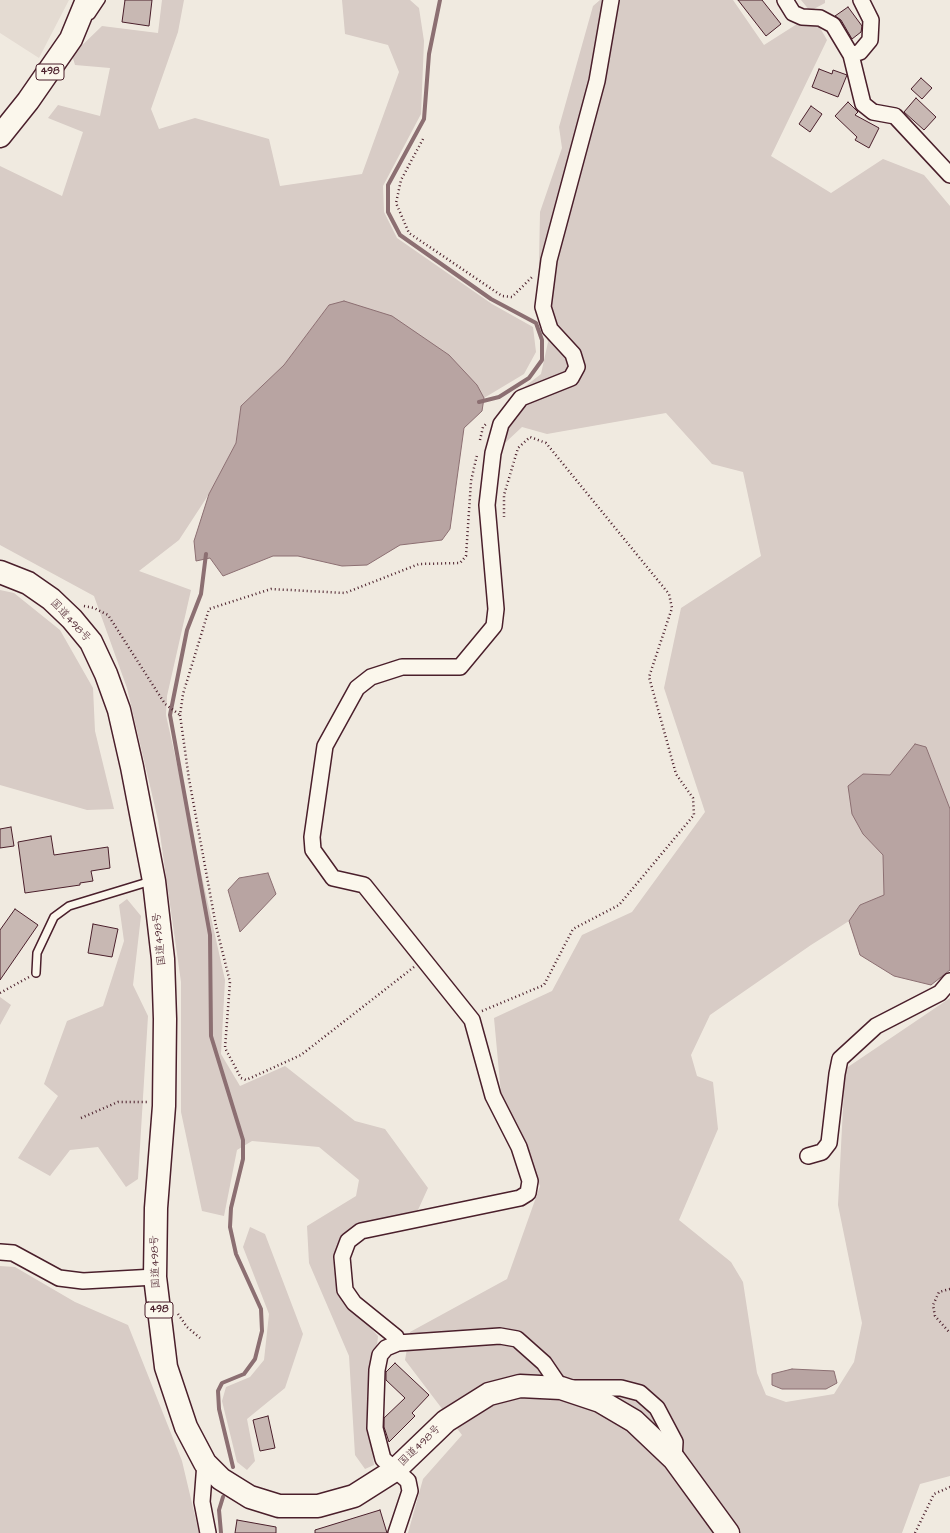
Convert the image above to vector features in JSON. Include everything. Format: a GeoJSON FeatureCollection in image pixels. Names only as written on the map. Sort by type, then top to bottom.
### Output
{"type":"FeatureCollection","features":[{"type":"Feature","properties":{"kind":"highway","name":"498"},"geometry":{"type":"LineString","coordinates":[[0,136],[28,101],[71,39],[87,0]]}},
{"type":"Feature","properties":{"kind":"highway","name":"国道498号"},"geometry":{"type":"LineString","coordinates":[[0,572],[28,583],[51,599],[72,619],[91,642],[106,674],[119,710],[154,881],[163,958],[165,1019],[164,1106],[156,1208],[155,1277],[166,1367],[186,1427],[205,1463],[221,1479],[250,1497],[278,1506],[318,1506],[354,1496],[395,1470],[446,1421],[489,1394],[520,1386],[561,1388],[600,1401],[634,1421],[674,1459],[728,1533]]}},
{"type":"Feature","properties":{"kind":"street"},"geometry":{"type":"LineString","coordinates":[[398,1343],[396,1337],[354,1304],[345,1290],[342,1257],[348,1241],[361,1231],[520,1198],[528,1193],[530,1181],[519,1147],[493,1096],[472,1020],[364,885],[333,878],[313,850],[312,837],[325,746],[357,688],[371,677],[402,667],[460,667],[494,626],[496,609],[487,505],[493,453],[501,424],[521,398],[571,378],[577,367],[573,354],[550,329],[543,307],[549,260],[597,81],[611,0]]}},
{"type":"Feature","properties":{"kind":"street"},"geometry":{"type":"LineString","coordinates":[[786,0],[793,13],[802,17],[820,18],[833,26],[851,54],[863,104],[873,112],[895,116],[950,175]]}},
{"type":"Feature","properties":{"kind":"street"},"geometry":{"type":"LineString","coordinates":[[851,54],[860,52],[870,40],[871,20],[861,0]]}},
{"type":"Feature","properties":{"kind":"street"},"geometry":{"type":"LineString","coordinates":[[808,1156],[822,1152],[829,1143],[840,1059],[876,1026],[940,993],[950,981]]}},
{"type":"Feature","properties":{"kind":"street"},"geometry":{"type":"LineString","coordinates":[[0,1252],[13,1253],[59,1278],[83,1281],[155,1277]]}},
{"type":"Feature","properties":{"kind":"street"},"geometry":{"type":"LineString","coordinates":[[396,1533],[410,1491],[408,1481],[383,1459],[375,1428],[377,1370],[380,1355],[386,1348],[398,1343],[500,1336],[517,1339],[544,1363],[561,1388]]}},
{"type":"Feature","properties":{"kind":"street"},"geometry":{"type":"LineString","coordinates":[[205,1463],[202,1502],[208,1533]]}},
{"type":"Feature","properties":{"kind":"lane"},"geometry":{"type":"LineString","coordinates":[[71,39],[89,18],[101,0]]}},
{"type":"Feature","properties":{"kind":"lane"},"geometry":{"type":"LineString","coordinates":[[36,973],[37,953],[54,917],[69,906],[154,881]]}},
{"type":"Feature","properties":{"kind":"path"},"geometry":{"type":"LineString","coordinates":[[423,139],[401,180],[396,203],[409,233],[502,296],[512,298],[549,260]]}},
{"type":"Feature","properties":{"kind":"path"},"geometry":{"type":"LineString","coordinates":[[480,442],[483,427],[488,422]]}},
{"type":"Feature","properties":{"kind":"path"},"geometry":{"type":"LineString","coordinates":[[472,1020],[478,1012],[544,986],[573,929],[619,905],[694,814],[693,798],[676,774],[649,677],[672,608],[669,594],[546,443],[530,437],[518,448],[504,495],[504,519]]}},
{"type":"Feature","properties":{"kind":"path"},"geometry":{"type":"LineString","coordinates":[[423,959],[301,1056],[246,1080],[240,1078],[225,1048],[230,982],[216,926],[189,779],[180,715],[183,694],[209,609],[271,589],[345,593],[419,564],[460,563],[466,556],[472,481],[478,450]]}},
{"type":"Feature","properties":{"kind":"path"},"geometry":{"type":"LineString","coordinates":[[80,605],[94,608],[108,615],[165,704],[180,715]]}},
{"type":"Feature","properties":{"kind":"path"},"geometry":{"type":"LineString","coordinates":[[0,993],[36,973]]}},
{"type":"Feature","properties":{"kind":"path"},"geometry":{"type":"LineString","coordinates":[[81,1118],[118,1102],[145,1101],[164,1106]]}},
{"type":"Feature","properties":{"kind":"path"},"geometry":{"type":"LineString","coordinates":[[950,1288],[939,1292],[933,1305],[935,1316],[950,1333]]}},
{"type":"Feature","properties":{"kind":"path"},"geometry":{"type":"LineString","coordinates":[[915,1533],[934,1494],[950,1487]]}},
{"type":"Feature","properties":{"kind":"shaded area"},"geometry":{"type":"Polygon","coordinates":[[[0,0],[69,0],[39,58],[0,33],[0,0]]]}},
{"type":"Feature","properties":{"kind":"shaded area"},"geometry":{"type":"Polygon","coordinates":[[[162,0],[184,0],[178,32],[151,109],[159,129],[195,118],[269,139],[280,186],[362,174],[399,72],[388,45],[345,34],[342,0],[410,0],[419,8],[424,41],[421,114],[383,186],[384,212],[397,238],[492,304],[533,327],[536,352],[524,374],[484,398],[477,385],[329,305],[284,365],[241,406],[236,443],[209,494],[179,540],[139,571],[191,590],[167,696],[166,715],[225,980],[221,1054],[240,1086],[285,1066],[355,1121],[385,1129],[428,1188],[418,1210],[355,1225],[338,1246],[338,1293],[378,1336],[369,1426],[374,1465],[365,1469],[355,1455],[349,1356],[309,1263],[307,1226],[356,1196],[359,1180],[319,1147],[252,1141],[237,1150],[224,1216],[202,1211],[181,1112],[181,982],[158,820],[127,688],[94,596],[0,545],[0,166],[62,196],[83,132],[48,118],[58,105],[100,116],[110,68],[75,65],[72,55],[102,26],[158,33],[162,0]]]}},
{"type":"Feature","properties":{"kind":"shaded area"},"geometry":{"type":"Polygon","coordinates":[[[600,0],[733,0],[764,45],[797,24],[819,26],[827,40],[771,156],[831,193],[883,159],[924,175],[950,206],[950,809],[926,747],[890,775],[863,774],[863,834],[883,855],[884,896],[860,905],[849,921],[811,945],[710,1015],[691,1055],[697,1076],[713,1082],[718,1129],[679,1220],[731,1262],[743,1282],[757,1373],[766,1395],[786,1402],[834,1394],[854,1362],[862,1323],[838,1205],[845,1069],[950,998],[950,1476],[920,1484],[902,1533],[408,1533],[423,1479],[462,1435],[405,1360],[410,1332],[507,1279],[540,1186],[501,1094],[494,1018],[552,991],[582,935],[632,912],[705,812],[664,688],[681,608],[761,556],[743,472],[712,464],[666,413],[547,434],[522,427],[505,443],[514,395],[541,374],[548,342],[538,313],[540,212],[562,148],[559,127],[593,6],[600,0]]]}},
{"type":"Feature","properties":{"kind":"shaded area"},"geometry":{"type":"Polygon","coordinates":[[[801,0],[825,0],[825,3],[810,11],[801,0]]]}},
{"type":"Feature","properties":{"kind":"shaded area"},"geometry":{"type":"Polygon","coordinates":[[[344,301],[392,316],[449,355],[477,385],[484,398],[482,411],[464,428],[450,529],[442,540],[400,545],[367,565],[342,566],[298,556],[273,556],[223,576],[210,558],[196,561],[194,541],[209,494],[236,443],[241,406],[284,365],[329,305],[344,301]]]}},
{"type":"Feature","properties":{"kind":"shaded area"},"geometry":{"type":"Polygon","coordinates":[[[0,590],[14,593],[60,630],[93,688],[95,731],[114,809],[87,810],[0,785],[0,590]]]}},
{"type":"Feature","properties":{"kind":"shaded area"},"geometry":{"type":"Polygon","coordinates":[[[915,744],[926,747],[950,809],[950,970],[931,985],[894,976],[860,955],[849,921],[860,905],[884,895],[883,855],[863,834],[852,814],[848,786],[863,774],[890,775],[915,744]]]}},
{"type":"Feature","properties":{"kind":"shaded area"},"geometry":{"type":"Polygon","coordinates":[[[268,873],[276,894],[240,932],[228,890],[239,878],[268,873]]]}},
{"type":"Feature","properties":{"kind":"shaded area"},"geometry":{"type":"Polygon","coordinates":[[[127,899],[141,916],[133,985],[148,1016],[138,1179],[126,1187],[98,1147],[70,1150],[50,1176],[18,1158],[58,1096],[44,1084],[67,1021],[103,1006],[124,941],[119,905],[127,899]]]}},
{"type":"Feature","properties":{"kind":"shaded area"},"geometry":{"type":"Polygon","coordinates":[[[0,997],[11,1005],[0,1025],[0,997]]]}},
{"type":"Feature","properties":{"kind":"shaded area"},"geometry":{"type":"Polygon","coordinates":[[[250,1227],[265,1234],[303,1334],[285,1388],[247,1419],[255,1461],[247,1470],[237,1462],[222,1401],[226,1387],[250,1377],[264,1360],[269,1314],[243,1247],[250,1227]]]}},
{"type":"Feature","properties":{"kind":"shaded area"},"geometry":{"type":"Polygon","coordinates":[[[0,1266],[15,1267],[75,1302],[128,1325],[182,1461],[199,1533],[0,1533],[0,1266]]]}},
{"type":"Feature","properties":{"kind":"shaded area"},"geometry":{"type":"Polygon","coordinates":[[[792,1369],[834,1371],[837,1383],[826,1389],[782,1389],[772,1385],[772,1374],[792,1369]]]}},
{"type":"Feature","properties":{"kind":"building"},"geometry":{"type":"Polygon","coordinates":[[[125,0],[152,0],[149,26],[122,22],[125,0]]]}},
{"type":"Feature","properties":{"kind":"building"},"geometry":{"type":"Polygon","coordinates":[[[738,0],[762,0],[781,24],[766,36],[738,0]]]}},
{"type":"Feature","properties":{"kind":"building"},"geometry":{"type":"Polygon","coordinates":[[[848,7],[862,26],[861,32],[852,39],[841,20],[835,16],[848,7]]]}},
{"type":"Feature","properties":{"kind":"building"},"geometry":{"type":"Polygon","coordinates":[[[819,69],[832,74],[833,70],[847,75],[838,97],[812,87],[819,69]]]}},
{"type":"Feature","properties":{"kind":"building"},"geometry":{"type":"Polygon","coordinates":[[[921,78],[932,88],[922,99],[911,89],[921,78]]]}},
{"type":"Feature","properties":{"kind":"building"},"geometry":{"type":"Polygon","coordinates":[[[916,98],[936,117],[924,130],[904,112],[916,98]]]}},
{"type":"Feature","properties":{"kind":"building"},"geometry":{"type":"Polygon","coordinates":[[[848,102],[858,112],[855,115],[879,128],[869,148],[855,140],[857,137],[835,116],[848,102]]]}},
{"type":"Feature","properties":{"kind":"building"},"geometry":{"type":"Polygon","coordinates":[[[811,106],[822,114],[810,132],[799,124],[811,106]]]}},
{"type":"Feature","properties":{"kind":"building"},"geometry":{"type":"Polygon","coordinates":[[[11,827],[14,846],[0,848],[0,829],[11,827]]]}},
{"type":"Feature","properties":{"kind":"building"},"geometry":{"type":"Polygon","coordinates":[[[51,836],[54,855],[108,847],[110,868],[91,871],[93,881],[80,883],[80,885],[25,893],[18,842],[51,836]]]}},
{"type":"Feature","properties":{"kind":"building"},"geometry":{"type":"Polygon","coordinates":[[[15,909],[38,925],[0,980],[0,930],[15,909]]]}},
{"type":"Feature","properties":{"kind":"building"},"geometry":{"type":"Polygon","coordinates":[[[93,924],[118,929],[112,957],[88,953],[93,924]]]}},
{"type":"Feature","properties":{"kind":"building"},"geometry":{"type":"Polygon","coordinates":[[[395,1363],[429,1395],[412,1413],[415,1416],[389,1442],[384,1427],[384,1418],[405,1398],[386,1380],[386,1372],[395,1363]]]}},
{"type":"Feature","properties":{"kind":"building"},"geometry":{"type":"Polygon","coordinates":[[[268,1416],[275,1448],[260,1451],[253,1420],[268,1416]]]}},
{"type":"Feature","properties":{"kind":"building"},"geometry":{"type":"Polygon","coordinates":[[[380,1510],[387,1533],[315,1533],[315,1530],[380,1510]]]}},
{"type":"Feature","properties":{"kind":"building"},"geometry":{"type":"Polygon","coordinates":[[[237,1520],[276,1527],[276,1533],[235,1533],[237,1520]]]}},
{"type":"Feature","properties":{"kind":"waterway"},"geometry":{"type":"LineString","coordinates":[[440,0],[429,54],[424,119],[388,185],[388,212],[400,235],[491,299],[536,323],[542,340],[542,360],[529,378],[499,397],[479,402]]}},
{"type":"Feature","properties":{"kind":"waterway"},"geometry":{"type":"LineString","coordinates":[[206,554],[201,594],[187,630],[170,715],[210,935],[211,1036],[243,1140],[243,1159],[231,1208],[230,1227],[236,1254],[261,1309],[262,1331],[255,1359],[244,1374],[222,1383],[218,1391],[219,1409],[233,1467]]}},
{"type":"Feature","properties":{"kind":"waterway"},"geometry":{"type":"LineString","coordinates":[[221,1533],[219,1510],[223,1497]]}}]}
